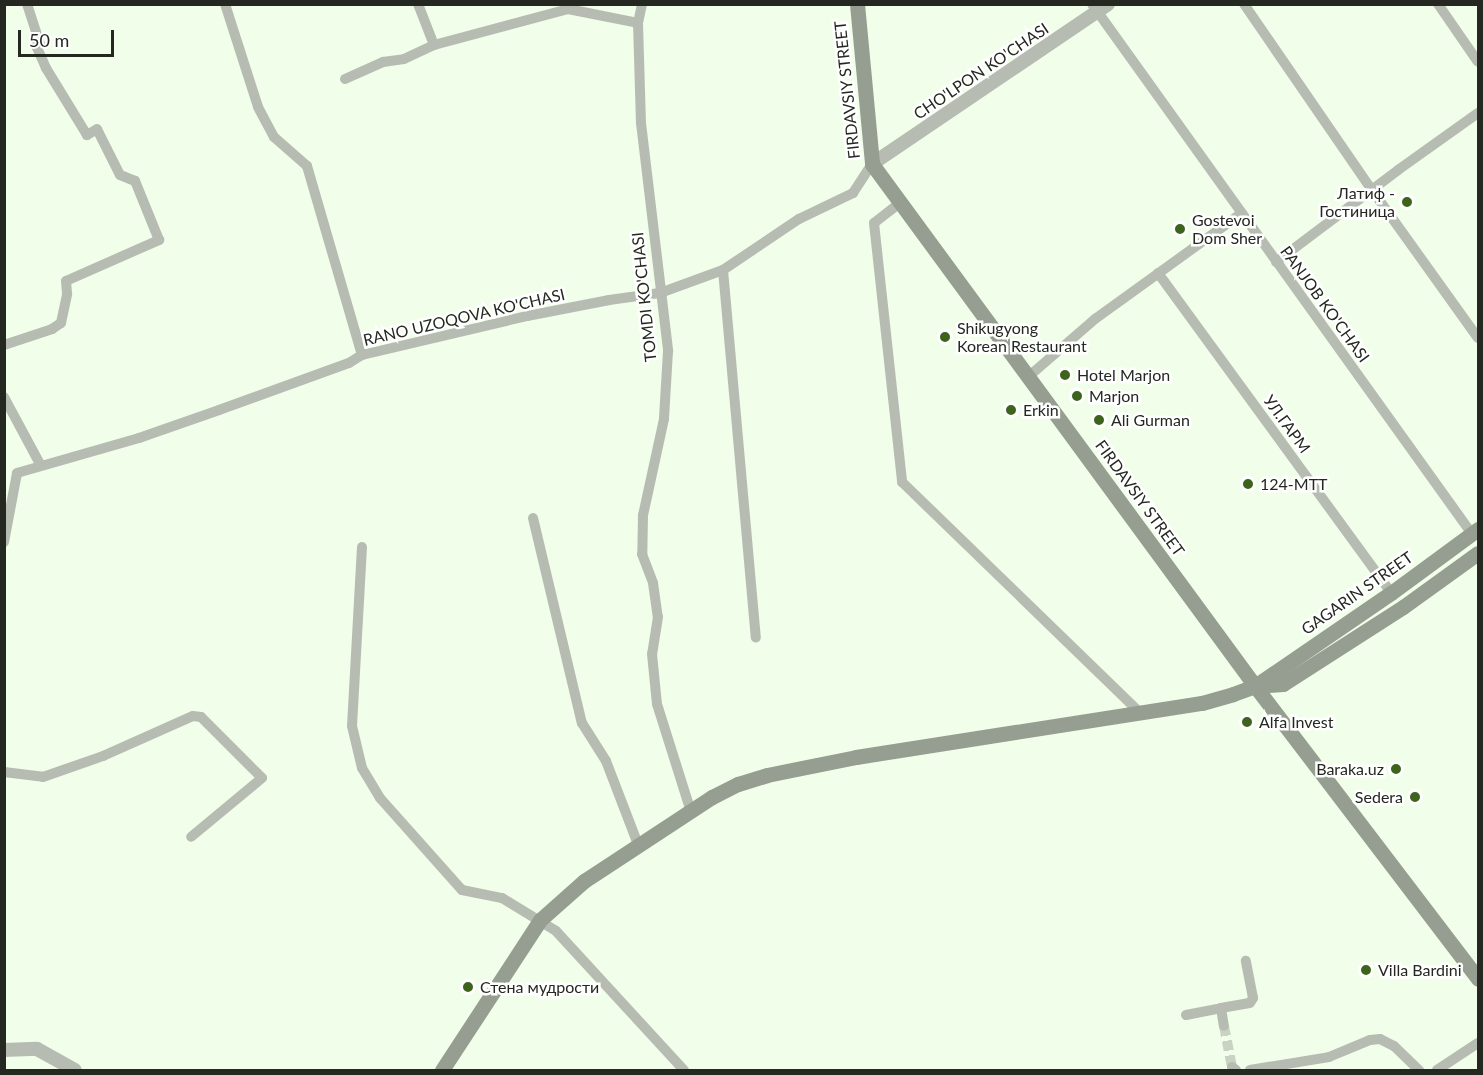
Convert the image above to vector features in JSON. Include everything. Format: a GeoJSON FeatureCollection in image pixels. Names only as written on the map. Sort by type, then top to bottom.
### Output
{"type":"FeatureCollection","features":[{"type":"Feature","properties":{"kind":"main road","name":"FIRDAVSIY STREET"},"geometry":{"type":"LineString","coordinates":[[857,4],[872,164],[1255,686],[1479,979]]}},
{"type":"Feature","properties":{"kind":"main road","name":"GAGARIN STREET"},"geometry":{"type":"LineString","coordinates":[[1255,686],[1391,593],[1475,531]]}},
{"type":"Feature","properties":{"kind":"main road"},"geometry":{"type":"LineString","coordinates":[[441,1071],[540,920],[584,881],[738,784],[767,775],[856,757],[1202,703],[1255,686],[1283,684],[1403,607],[1479,553]]}},
{"type":"Feature","properties":{"kind":"street"},"geometry":{"type":"LineString","coordinates":[[4,345],[52,329],[61,322],[68,294],[66,281],[159,240],[135,181],[120,175],[97,129],[87,135],[46,68],[36,46],[40,44],[27,4]]}},
{"type":"Feature","properties":{"kind":"street"},"geometry":{"type":"LineString","coordinates":[[225,4],[258,107],[274,137],[307,166],[362,355]]}},
{"type":"Feature","properties":{"kind":"street"},"geometry":{"type":"LineString","coordinates":[[418,4],[434,45]]}},
{"type":"Feature","properties":{"kind":"street","name":"TOMDI KO'CHASI"},"geometry":{"type":"LineString","coordinates":[[642,4],[638,22],[641,123],[668,351],[664,419],[643,515],[642,554],[653,584],[658,617],[652,654],[657,704],[691,812]]}},
{"type":"Feature","properties":{"kind":"street"},"geometry":{"type":"LineString","coordinates":[[1244,4],[1372,190],[1479,338]]}},
{"type":"Feature","properties":{"kind":"street"},"geometry":{"type":"LineString","coordinates":[[1438,4],[1479,62]]}},
{"type":"Feature","properties":{"kind":"street","name":"CHO'LPON KO'CHASI"},"geometry":{"type":"LineString","coordinates":[[872,164],[1099,7]]}},
{"type":"Feature","properties":{"kind":"street","name":"PANJOB KO'CHASI"},"geometry":{"type":"LineString","coordinates":[[1099,7],[1276,262],[1475,531]]}},
{"type":"Feature","properties":{"kind":"street"},"geometry":{"type":"LineString","coordinates":[[345,79],[383,62],[404,59],[434,45],[568,9],[638,22]]}},
{"type":"Feature","properties":{"kind":"street"},"geometry":{"type":"LineString","coordinates":[[1276,262],[1479,113]]}},
{"type":"Feature","properties":{"kind":"street","name":"RANO UZOQOVA KO'CHASI"},"geometry":{"type":"LineString","coordinates":[[4,542],[17,473],[40,464],[150,434],[349,363],[362,355],[526,316],[609,300],[660,294],[723,270],[799,219],[853,192],[872,164]]}},
{"type":"Feature","properties":{"kind":"street"},"geometry":{"type":"LineString","coordinates":[[901,202],[874,223],[902,482],[1140,713]]}},
{"type":"Feature","properties":{"kind":"street"},"geometry":{"type":"LineString","coordinates":[[1028,377],[1095,319],[1242,213]]}},
{"type":"Feature","properties":{"kind":"street"},"geometry":{"type":"LineString","coordinates":[[723,270],[756,638]]}},
{"type":"Feature","properties":{"kind":"street","name":"УЛ.ГАРМ"},"geometry":{"type":"LineString","coordinates":[[1158,273],[1391,593]]}},
{"type":"Feature","properties":{"kind":"street"},"geometry":{"type":"LineString","coordinates":[[4,397],[40,464]]}},
{"type":"Feature","properties":{"kind":"street"},"geometry":{"type":"LineString","coordinates":[[533,518],[582,723],[606,761],[639,847]]}},
{"type":"Feature","properties":{"kind":"street"},"geometry":{"type":"LineString","coordinates":[[362,547],[352,726],[362,768],[380,798],[462,890],[502,898],[540,920],[567,941],[641,1027],[684,1071]]}},
{"type":"Feature","properties":{"kind":"street"},"geometry":{"type":"LineString","coordinates":[[4,772],[43,777],[103,756],[194,716],[201,717],[262,778],[191,837]]}},
{"type":"Feature","properties":{"kind":"street"},"geometry":{"type":"LineString","coordinates":[[1186,1015],[1250,1003],[1253,998],[1246,961]]}},
{"type":"Feature","properties":{"kind":"street"},"geometry":{"type":"LineString","coordinates":[[1221,1008],[1224,1026]]}},
{"type":"Feature","properties":{"kind":"street"},"geometry":{"type":"LineString","coordinates":[[1250,1071],[1329,1057],[1370,1040],[1380,1040],[1395,1046],[1419,1071]]}},
{"type":"Feature","properties":{"kind":"street"},"geometry":{"type":"LineString","coordinates":[[1437,1071],[1479,1043]]}},
{"type":"Feature","properties":{"kind":"street"},"geometry":{"type":"LineString","coordinates":[[4,1050],[38,1049],[75,1071]]}},
{"type":"Feature","properties":{"kind":"tunnel"},"geometry":{"type":"LineString","coordinates":[[1224,1026],[1232,1067]]}},
{"type":"Feature","properties":{"kind":"place","name":"Латиф - Гостиница"},"geometry":{"type":"Point","coordinates":[1407,202]}},
{"type":"Feature","properties":{"kind":"place","name":"Gostevoi Dom Sher"},"geometry":{"type":"Point","coordinates":[1180,229]}},
{"type":"Feature","properties":{"kind":"place","name":"Shikugyong Korean Restaurant"},"geometry":{"type":"Point","coordinates":[945,337]}},
{"type":"Feature","properties":{"kind":"place","name":"Hotel Marjon"},"geometry":{"type":"Point","coordinates":[1065,375]}},
{"type":"Feature","properties":{"kind":"place","name":"Marjon"},"geometry":{"type":"Point","coordinates":[1077,396]}},
{"type":"Feature","properties":{"kind":"place","name":"Erkin"},"geometry":{"type":"Point","coordinates":[1011,410]}},
{"type":"Feature","properties":{"kind":"place","name":"Ali Gurman"},"geometry":{"type":"Point","coordinates":[1099,420]}},
{"type":"Feature","properties":{"kind":"place","name":"124-MTT"},"geometry":{"type":"Point","coordinates":[1248,484]}},
{"type":"Feature","properties":{"kind":"place","name":"Alfa Invest"},"geometry":{"type":"Point","coordinates":[1247,722]}},
{"type":"Feature","properties":{"kind":"place","name":"Baraka.uz"},"geometry":{"type":"Point","coordinates":[1396,769]}},
{"type":"Feature","properties":{"kind":"place","name":"Sedera"},"geometry":{"type":"Point","coordinates":[1415,797]}},
{"type":"Feature","properties":{"kind":"place","name":"Villa Bardini"},"geometry":{"type":"Point","coordinates":[1366,970]}},
{"type":"Feature","properties":{"kind":"place","name":"Стена мудрости"},"geometry":{"type":"Point","coordinates":[468,987]}}]}
